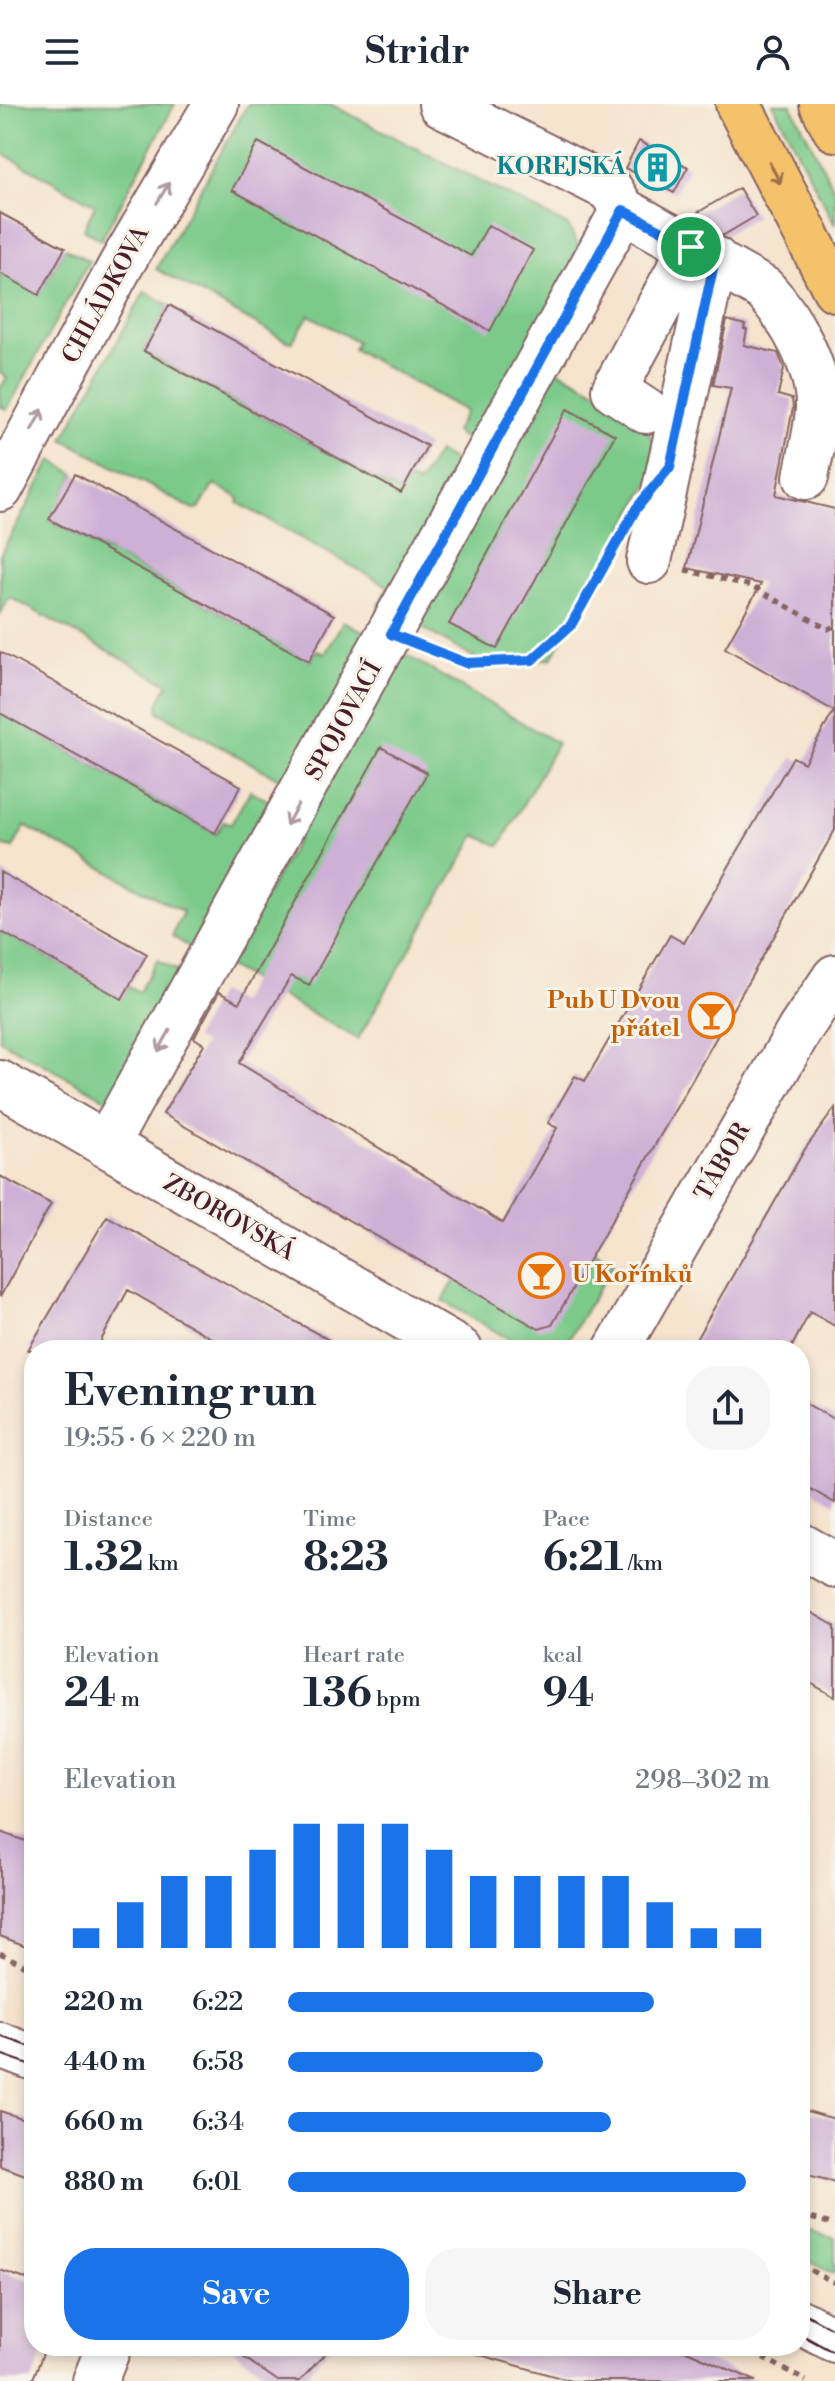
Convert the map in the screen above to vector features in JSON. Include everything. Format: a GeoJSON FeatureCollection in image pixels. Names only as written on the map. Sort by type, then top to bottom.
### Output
{"type":"FeatureCollection","features":[{"type":"Feature","properties":{"kind":"main road"},"geometry":{"type":"LineString","coordinates":[[738,104],[835,289]]}},
{"type":"Feature","properties":{"kind":"main road"},"geometry":{"type":"LineString","coordinates":[[822,104],[835,129]]}},
{"type":"Feature","properties":{"kind":"street","name":"CHLÁDKOVA"},"geometry":{"type":"LineString","coordinates":[[0,489],[121,265],[216,104]]}},
{"type":"Feature","properties":{"kind":"street"},"geometry":{"type":"LineString","coordinates":[[441,104],[610,189],[623,210],[764,289],[778,304],[813,377],[818,406],[806,477]]}},
{"type":"Feature","properties":{"kind":"street","name":"SPOJOVACÍ"},"geometry":{"type":"LineString","coordinates":[[106,1145],[623,210]]}},
{"type":"Feature","properties":{"kind":"street"},"geometry":{"type":"LineString","coordinates":[[646,411],[614,390],[710,257]]}},
{"type":"Feature","properties":{"kind":"street"},"geometry":{"type":"LineString","coordinates":[[632,553],[710,257]]}},
{"type":"Feature","properties":{"kind":"street","name":"TÁBOR"},"geometry":{"type":"LineString","coordinates":[[622,1340],[800,1029],[835,977]]}},
{"type":"Feature","properties":{"kind":"street","name":"ZBOROVSKÁ"},"geometry":{"type":"LineString","coordinates":[[0,1083],[443,1340]]}},
{"type":"Feature","properties":{"kind":"street"},"geometry":{"type":"LineString","coordinates":[[810,1551],[835,1565]]}},
{"type":"Feature","properties":{"kind":"street"},"geometry":{"type":"LineString","coordinates":[[0,2045],[24,2054]]}},
{"type":"Feature","properties":{"kind":"street"},"geometry":{"type":"LineString","coordinates":[[810,2327],[835,2340]]}},
{"type":"Feature","properties":{"kind":"street"},"geometry":{"type":"LineString","coordinates":[[95,2381],[105,2356]]}},
{"type":"Feature","properties":{"kind":"path"},"geometry":{"type":"LineString","coordinates":[[391,634],[466,663],[532,660],[571,625],[632,553],[751,586],[828,629],[835,626]]}},
{"type":"Feature","properties":{"kind":"path"},"geometry":{"type":"LineString","coordinates":[[0,1953],[24,1965]]}},
{"type":"Feature","properties":{"kind":"path"},"geometry":{"type":"LineString","coordinates":[[810,2218],[835,2225]]}},
{"type":"Feature","properties":{"kind":"path"},"geometry":{"type":"LineString","coordinates":[[810,2270],[835,2283]]}},
{"type":"Feature","properties":{"kind":"path"},"geometry":{"type":"LineString","coordinates":[[760,2356],[806,2381]]}},
{"type":"Feature","properties":{"kind":"green space"},"geometry":{"type":"Polygon","coordinates":[[[0,104],[175,104],[101,240],[84,229],[95,205],[0,152],[0,104]]]}},
{"type":"Feature","properties":{"kind":"green space"},"geometry":{"type":"Polygon","coordinates":[[[248,104],[330,104],[568,226],[578,245],[577,265],[477,447],[455,432],[466,411],[353,349],[357,342],[309,315],[292,342],[285,340],[156,269],[248,104]]]}},
{"type":"Feature","properties":{"kind":"green space"},"geometry":{"type":"Polygon","coordinates":[[[773,104],[791,104],[835,191],[835,225],[773,104]]]}},
{"type":"Feature","properties":{"kind":"green space"},"geometry":{"type":"Polygon","coordinates":[[[65,248],[89,261],[7,410],[0,406],[0,389],[7,377],[0,373],[0,273],[39,294],[65,248]]]}},
{"type":"Feature","properties":{"kind":"green space"},"geometry":{"type":"Polygon","coordinates":[[[145,291],[169,305],[144,351],[400,493],[409,479],[418,484],[438,452],[466,467],[379,613],[378,606],[388,586],[238,503],[239,498],[214,484],[199,509],[194,510],[63,439],[145,291]]]}},
{"type":"Feature","properties":{"kind":"green space"},"geometry":{"type":"Polygon","coordinates":[[[546,364],[637,412],[663,458],[552,658],[488,666],[420,624],[546,364]]]}},
{"type":"Feature","properties":{"kind":"green space"},"geometry":{"type":"Polygon","coordinates":[[[52,460],[75,474],[50,520],[310,661],[317,650],[325,654],[343,621],[372,636],[290,785],[159,712],[158,704],[168,684],[10,597],[0,614],[0,555],[52,460]]]}},
{"type":"Feature","properties":{"kind":"green space"},"geometry":{"type":"Polygon","coordinates":[[[401,652],[557,743],[500,846],[476,835],[358,1039],[227,966],[401,652]]]}},
{"type":"Feature","properties":{"kind":"green space"},"geometry":{"type":"Polygon","coordinates":[[[0,713],[216,834],[224,821],[231,824],[250,791],[279,806],[199,953],[172,936],[183,912],[25,826],[13,848],[0,845],[0,713]]]}},
{"type":"Feature","properties":{"kind":"green space"},"geometry":{"type":"Polygon","coordinates":[[[0,931],[122,998],[129,987],[139,992],[157,960],[186,975],[111,1102],[0,1040],[0,931]]]}},
{"type":"Feature","properties":{"kind":"green space"},"geometry":{"type":"Polygon","coordinates":[[[592,1250],[614,1263],[568,1340],[511,1340],[443,1301],[455,1280],[592,1250]]]}},
{"type":"Feature","properties":{"kind":"green space"},"geometry":{"type":"Polygon","coordinates":[[[810,2231],[835,2238],[835,2274],[810,2262],[810,2231]]]}},
{"type":"Feature","properties":{"kind":"building","name":"KOREJSKÁ"},"geometry":{"type":"Polygon","coordinates":[[[639,141],[688,167],[674,193],[625,168],[639,141]]]}},
{"type":"Feature","properties":{"kind":"building"},"geometry":{"type":"Polygon","coordinates":[[[258,142],[471,256],[488,225],[533,250],[490,331],[232,190],[258,142]]]}},
{"type":"Feature","properties":{"kind":"building"},"geometry":{"type":"Polygon","coordinates":[[[739,188],[756,216],[722,236],[706,228],[697,213],[739,188]]]}},
{"type":"Feature","properties":{"kind":"building"},"geometry":{"type":"Polygon","coordinates":[[[0,213],[65,248],[39,295],[0,273],[0,213]]]}},
{"type":"Feature","properties":{"kind":"building"},"geometry":{"type":"Polygon","coordinates":[[[169,305],[427,446],[401,493],[144,351],[169,305]]]}},
{"type":"Feature","properties":{"kind":"building"},"geometry":{"type":"Polygon","coordinates":[[[727,320],[745,325],[744,345],[778,353],[784,368],[778,395],[792,399],[793,408],[776,495],[835,509],[835,830],[552,1325],[539,1329],[163,1114],[204,1044],[194,1038],[219,992],[239,1003],[381,747],[427,773],[309,985],[291,976],[239,1063],[503,1223],[557,1128],[548,1123],[575,1076],[585,1081],[670,935],[684,943],[793,757],[804,763],[834,711],[725,648],[761,584],[687,568],[731,388],[713,385],[727,320]]]}},
{"type":"Feature","properties":{"kind":"building"},"geometry":{"type":"Polygon","coordinates":[[[567,409],[615,435],[497,649],[449,624],[567,409]]]}},
{"type":"Feature","properties":{"kind":"building"},"geometry":{"type":"Polygon","coordinates":[[[75,474],[334,615],[309,661],[49,519],[75,474]]]}},
{"type":"Feature","properties":{"kind":"building"},"geometry":{"type":"Polygon","coordinates":[[[0,652],[241,786],[215,833],[0,713],[0,652]]]}},
{"type":"Feature","properties":{"kind":"building"},"geometry":{"type":"Polygon","coordinates":[[[0,872],[147,954],[122,999],[0,931],[0,872]]]}},
{"type":"Feature","properties":{"kind":"building"},"geometry":{"type":"Polygon","coordinates":[[[835,1108],[835,1326],[810,1312],[795,1340],[696,1340],[805,1149],[835,1108]]]}},
{"type":"Feature","properties":{"kind":"building"},"geometry":{"type":"Polygon","coordinates":[[[0,1176],[51,1204],[0,1297],[0,1176]]]}},
{"type":"Feature","properties":{"kind":"building"},"geometry":{"type":"Polygon","coordinates":[[[107,1216],[329,1340],[215,1340],[128,1290],[101,1340],[34,1340],[107,1216]]]}},
{"type":"Feature","properties":{"kind":"building"},"geometry":{"type":"Polygon","coordinates":[[[810,1406],[835,1420],[835,1503],[810,1489],[810,1406]]]}},
{"type":"Feature","properties":{"kind":"building"},"geometry":{"type":"Polygon","coordinates":[[[810,1612],[835,1626],[835,1697],[810,1683],[810,1612]]]}},
{"type":"Feature","properties":{"kind":"building"},"geometry":{"type":"Polygon","coordinates":[[[0,1832],[24,1840],[24,1945],[0,1936],[0,1832]]]}},
{"type":"Feature","properties":{"kind":"building"},"geometry":{"type":"Polygon","coordinates":[[[0,2111],[24,2119],[24,2174],[0,2166],[0,2111]]]}},
{"type":"Feature","properties":{"kind":"building"},"geometry":{"type":"Polygon","coordinates":[[[810,2112],[835,2119],[835,2182],[810,2176],[810,2112]]]}},
{"type":"Feature","properties":{"kind":"building"},"geometry":{"type":"Polygon","coordinates":[[[0,2270],[24,2278],[24,2356],[42,2356],[32,2381],[0,2381],[0,2270]]]}},
{"type":"Feature","properties":{"kind":"building"},"geometry":{"type":"Polygon","coordinates":[[[242,2356],[323,2356],[300,2381],[278,2381],[242,2356]]]}},
{"type":"Feature","properties":{"kind":"building"},"geometry":{"type":"Polygon","coordinates":[[[484,2356],[698,2356],[756,2381],[571,2381],[484,2356]]]}},
{"type":"Feature","properties":{"kind":"tram line"},"geometry":{"type":"LineString","coordinates":[[0,2036],[24,2044]]}},
{"type":"Feature","properties":{"kind":"tram line"},"geometry":{"type":"LineString","coordinates":[[0,2054],[24,2062]]}},
{"type":"Feature","properties":{"kind":"tram line"},"geometry":{"type":"LineString","coordinates":[[810,2316],[835,2330]]}},
{"type":"Feature","properties":{"kind":"tram line"},"geometry":{"type":"LineString","coordinates":[[810,2339],[835,2353]]}},
{"type":"Feature","properties":{"kind":"place","name":"KOREJSKÁ"},"geometry":{"type":"Point","coordinates":[657,167]}},
{"type":"Feature","properties":{"kind":"place","name":"Pub U Dvou přátel"},"geometry":{"type":"Point","coordinates":[711,1015]}},
{"type":"Feature","properties":{"kind":"place","name":"U Kořínků"},"geometry":{"type":"Point","coordinates":[541,1275]}},
{"type":"Feature","properties":{"kind":"route"},"geometry":{"type":"LineString","coordinates":[[623,210],[691,247],[715,259],[670,467],[636,509],[571,625],[532,660],[466,663],[391,634],[623,210]]}}]}
